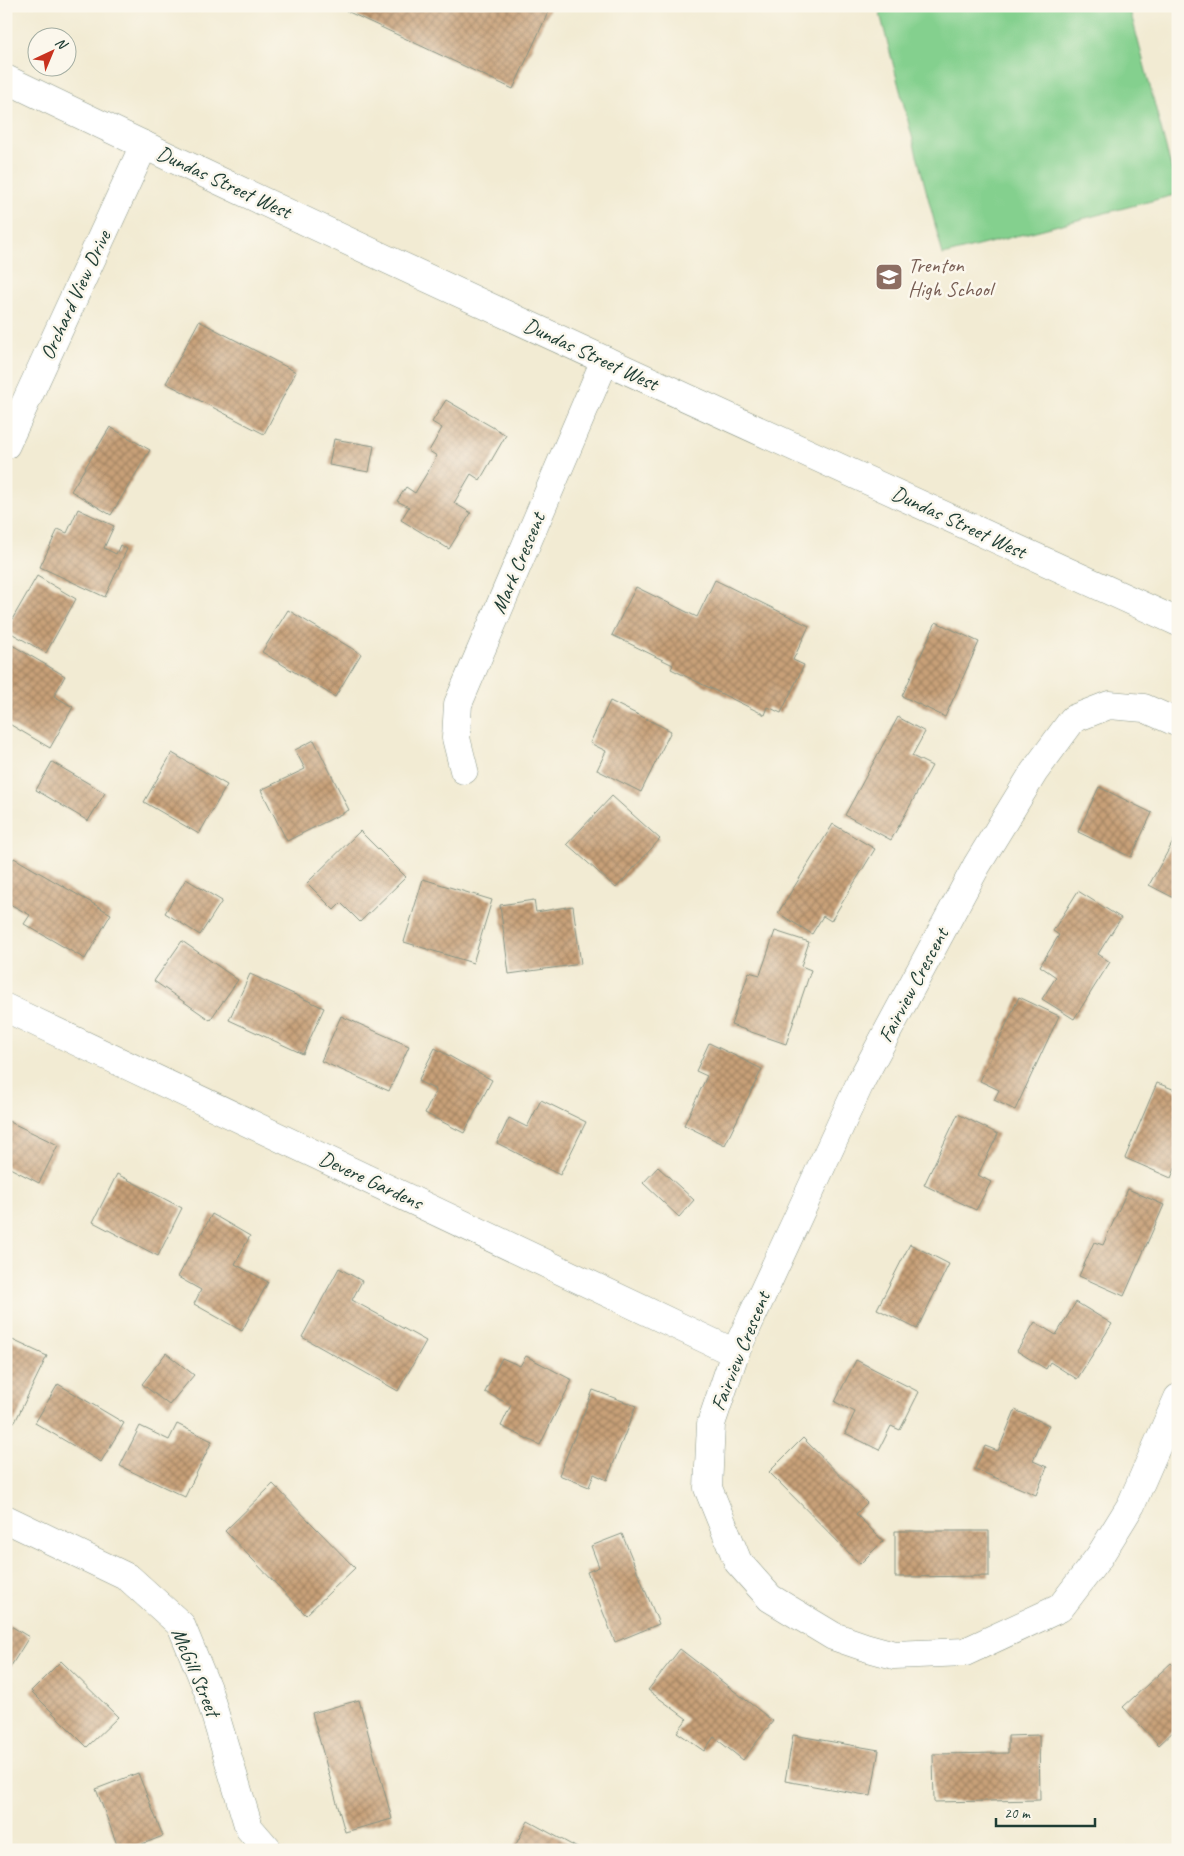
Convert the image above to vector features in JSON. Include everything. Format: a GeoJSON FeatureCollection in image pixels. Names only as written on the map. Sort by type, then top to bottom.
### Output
{"type":"FeatureCollection","features":[{"type":"Feature","properties":{"kind":"street","name":"Dundas Street West"},"geometry":{"type":"LineString","coordinates":[[6,79],[605,360],[1178,622]]}},
{"type":"Feature","properties":{"kind":"street","name":"Orchard View Drive"},"geometry":{"type":"LineString","coordinates":[[6,445],[144,145]]}},
{"type":"Feature","properties":{"kind":"street","name":"Mark Crescent"},"geometry":{"type":"LineString","coordinates":[[464,770],[456,738],[458,704],[605,360]]}},
{"type":"Feature","properties":{"kind":"street","name":"Fairview Crescent"},"geometry":{"type":"LineString","coordinates":[[1178,723],[1144,708],[1109,705],[1073,719],[1034,772],[977,865],[862,1081],[735,1353],[710,1424],[708,1488],[738,1562],[770,1598],[833,1636],[864,1647],[894,1655],[965,1652],[1060,1608],[1099,1557],[1131,1505],[1178,1398]]}},
{"type":"Feature","properties":{"kind":"street","name":"Devere Gardens"},"geometry":{"type":"LineString","coordinates":[[6,1008],[735,1353]]}},
{"type":"Feature","properties":{"kind":"street","name":"McGill Street"},"geometry":{"type":"LineString","coordinates":[[6,1519],[129,1578],[181,1625],[208,1691],[248,1828],[268,1850]]}},
{"type":"Feature","properties":{"kind":"green space"},"geometry":{"type":"Polygon","coordinates":[[[878,6],[1129,6],[1178,194],[943,255],[878,6]]]}},
{"type":"Feature","properties":{"kind":"building"},"geometry":{"type":"Polygon","coordinates":[[[336,6],[551,6],[513,89],[336,6]]]}},
{"type":"Feature","properties":{"kind":"building"},"geometry":{"type":"Polygon","coordinates":[[[199,321],[296,372],[264,434],[166,383],[199,321]]]}},
{"type":"Feature","properties":{"kind":"building"},"geometry":{"type":"Polygon","coordinates":[[[446,400],[506,435],[480,480],[471,474],[454,503],[471,513],[449,549],[401,520],[409,507],[397,501],[406,487],[415,493],[437,456],[429,451],[442,428],[432,422],[446,400]]]}},
{"type":"Feature","properties":{"kind":"building"},"geometry":{"type":"Polygon","coordinates":[[[110,427],[150,450],[111,515],[71,491],[110,427]]]}},
{"type":"Feature","properties":{"kind":"building"},"geometry":{"type":"Polygon","coordinates":[[[334,439],[374,446],[369,472],[329,465],[334,439]]]}},
{"type":"Feature","properties":{"kind":"building"},"geometry":{"type":"Polygon","coordinates":[[[78,509],[114,526],[104,548],[116,554],[120,545],[127,549],[105,597],[40,567],[58,529],[67,533],[78,509]]]}},
{"type":"Feature","properties":{"kind":"building"},"geometry":{"type":"Polygon","coordinates":[[[37,576],[76,599],[46,653],[6,630],[37,576]]]}},
{"type":"Feature","properties":{"kind":"building"},"geometry":{"type":"Polygon","coordinates":[[[715,580],[809,626],[793,660],[804,665],[781,713],[768,707],[765,715],[671,669],[673,665],[612,635],[636,587],[697,617],[715,580]]]}},
{"type":"Feature","properties":{"kind":"building"},"geometry":{"type":"Polygon","coordinates":[[[288,610],[361,654],[335,697],[262,652],[288,610]]]}},
{"type":"Feature","properties":{"kind":"building"},"geometry":{"type":"Polygon","coordinates":[[[936,622],[979,642],[945,717],[902,696],[936,622]]]}},
{"type":"Feature","properties":{"kind":"building"},"geometry":{"type":"Polygon","coordinates":[[[12,645],[65,676],[54,696],[73,707],[50,748],[6,722],[6,654],[12,645]]]}},
{"type":"Feature","properties":{"kind":"building"},"geometry":{"type":"Polygon","coordinates":[[[610,701],[671,731],[641,792],[597,770],[606,751],[590,743],[610,701]]]}},
{"type":"Feature","properties":{"kind":"building"},"geometry":{"type":"Polygon","coordinates":[[[898,717],[925,732],[912,756],[932,766],[891,840],[845,815],[898,717]]]}},
{"type":"Feature","properties":{"kind":"building"},"geometry":{"type":"Polygon","coordinates":[[[314,740],[349,810],[287,841],[261,790],[305,769],[295,750],[314,740]]]}},
{"type":"Feature","properties":{"kind":"building"},"geometry":{"type":"Polygon","coordinates":[[[172,753],[227,785],[199,834],[144,802],[172,753]]]}},
{"type":"Feature","properties":{"kind":"building"},"geometry":{"type":"Polygon","coordinates":[[[52,762],[105,793],[88,821],[36,790],[52,762]]]}},
{"type":"Feature","properties":{"kind":"building"},"geometry":{"type":"Polygon","coordinates":[[[1099,787],[1152,813],[1131,857],[1078,832],[1099,787]]]}},
{"type":"Feature","properties":{"kind":"building"},"geometry":{"type":"Polygon","coordinates":[[[612,796],[660,839],[616,888],[567,844],[612,796]]]}},
{"type":"Feature","properties":{"kind":"building"},"geometry":{"type":"Polygon","coordinates":[[[833,824],[875,849],[831,921],[823,916],[812,934],[778,913],[833,824]]]}},
{"type":"Feature","properties":{"kind":"building"},"geometry":{"type":"Polygon","coordinates":[[[360,831],[406,877],[360,922],[341,903],[334,910],[307,883],[360,831]]]}},
{"type":"Feature","properties":{"kind":"building"},"geometry":{"type":"Polygon","coordinates":[[[1178,833],[1178,900],[1149,885],[1178,833]]]}},
{"type":"Feature","properties":{"kind":"building"},"geometry":{"type":"Polygon","coordinates":[[[14,858],[111,914],[85,959],[24,924],[30,915],[6,902],[6,871],[14,858]]]}},
{"type":"Feature","properties":{"kind":"building"},"geometry":{"type":"Polygon","coordinates":[[[186,879],[222,901],[200,935],[165,913],[186,879]]]}},
{"type":"Feature","properties":{"kind":"building"},"geometry":{"type":"Polygon","coordinates":[[[423,879],[492,900],[473,963],[404,942],[423,879]]]}},
{"type":"Feature","properties":{"kind":"building"},"geometry":{"type":"Polygon","coordinates":[[[1078,891],[1121,918],[1098,954],[1110,962],[1074,1019],[1042,999],[1056,977],[1040,966],[1059,935],[1053,931],[1078,891]]]}},
{"type":"Feature","properties":{"kind":"building"},"geometry":{"type":"Polygon","coordinates":[[[534,900],[536,912],[573,906],[581,964],[509,974],[500,905],[534,900]]]}},
{"type":"Feature","properties":{"kind":"building"},"geometry":{"type":"Polygon","coordinates":[[[775,931],[809,942],[801,966],[811,970],[786,1044],[731,1025],[749,972],[760,975],[775,931]]]}},
{"type":"Feature","properties":{"kind":"building"},"geometry":{"type":"Polygon","coordinates":[[[182,941],[238,980],[210,1020],[154,981],[182,941]]]}},
{"type":"Feature","properties":{"kind":"building"},"geometry":{"type":"Polygon","coordinates":[[[250,974],[324,1008],[303,1054],[229,1020],[250,974]]]}},
{"type":"Feature","properties":{"kind":"building"},"geometry":{"type":"Polygon","coordinates":[[[1019,997],[1059,1016],[1015,1110],[994,1100],[999,1090],[980,1081],[1019,997]]]}},
{"type":"Feature","properties":{"kind":"building"},"geometry":{"type":"Polygon","coordinates":[[[341,1016],[409,1046],[389,1091],[321,1061],[341,1016]]]}},
{"type":"Feature","properties":{"kind":"building"},"geometry":{"type":"Polygon","coordinates":[[[709,1043],[762,1069],[725,1145],[684,1125],[707,1076],[696,1071],[709,1043]]]}},
{"type":"Feature","properties":{"kind":"building"},"geometry":{"type":"Polygon","coordinates":[[[435,1048],[492,1080],[464,1133],[425,1113],[436,1090],[418,1081],[435,1048]]]}},
{"type":"Feature","properties":{"kind":"building"},"geometry":{"type":"Polygon","coordinates":[[[1157,1083],[1178,1091],[1178,1162],[1171,1178],[1125,1158],[1157,1083]]]}},
{"type":"Feature","properties":{"kind":"building"},"geometry":{"type":"Polygon","coordinates":[[[541,1100],[586,1122],[560,1175],[497,1143],[509,1118],[527,1127],[541,1100]]]}},
{"type":"Feature","properties":{"kind":"building"},"geometry":{"type":"Polygon","coordinates":[[[958,1114],[998,1134],[978,1175],[991,1182],[976,1210],[924,1185],[958,1114]]]}},
{"type":"Feature","properties":{"kind":"building"},"geometry":{"type":"Polygon","coordinates":[[[6,1120],[58,1145],[39,1183],[6,1166],[6,1120]]]}},
{"type":"Feature","properties":{"kind":"building"},"geometry":{"type":"Polygon","coordinates":[[[658,1167],[694,1200],[679,1217],[643,1183],[658,1167]]]}},
{"type":"Feature","properties":{"kind":"building"},"geometry":{"type":"Polygon","coordinates":[[[117,1174],[182,1208],[158,1256],[93,1222],[117,1174]]]}},
{"type":"Feature","properties":{"kind":"building"},"geometry":{"type":"Polygon","coordinates":[[[1128,1189],[1164,1205],[1124,1296],[1079,1276],[1094,1242],[1103,1245],[1128,1189]]]}},
{"type":"Feature","properties":{"kind":"building"},"geometry":{"type":"Polygon","coordinates":[[[212,1214],[250,1236],[235,1264],[268,1282],[242,1331],[194,1304],[201,1290],[178,1277],[212,1214]]]}},
{"type":"Feature","properties":{"kind":"building"},"geometry":{"type":"Polygon","coordinates":[[[910,1244],[949,1264],[917,1329],[877,1309],[910,1244]]]}},
{"type":"Feature","properties":{"kind":"building"},"geometry":{"type":"Polygon","coordinates":[[[339,1268],[362,1281],[352,1300],[426,1341],[398,1391],[302,1337],[339,1268]]]}},
{"type":"Feature","properties":{"kind":"building"},"geometry":{"type":"Polygon","coordinates":[[[1076,1302],[1112,1324],[1077,1379],[1050,1362],[1046,1369],[1017,1351],[1035,1322],[1056,1335],[1076,1302]]]}},
{"type":"Feature","properties":{"kind":"building"},"geometry":{"type":"Polygon","coordinates":[[[6,1337],[47,1356],[15,1422],[6,1417],[6,1337]]]}},
{"type":"Feature","properties":{"kind":"building"},"geometry":{"type":"Polygon","coordinates":[[[166,1353],[194,1375],[169,1405],[142,1384],[166,1353]]]}},
{"type":"Feature","properties":{"kind":"building"},"geometry":{"type":"Polygon","coordinates":[[[526,1356],[572,1380],[540,1445],[501,1426],[511,1405],[485,1392],[502,1358],[520,1366],[526,1356]]]}},
{"type":"Feature","properties":{"kind":"building"},"geometry":{"type":"Polygon","coordinates":[[[856,1360],[919,1392],[900,1430],[891,1426],[879,1450],[845,1433],[855,1412],[835,1402],[856,1360]]]}},
{"type":"Feature","properties":{"kind":"building"},"geometry":{"type":"Polygon","coordinates":[[[58,1384],[124,1423],[101,1462],[35,1423],[58,1384]]]}},
{"type":"Feature","properties":{"kind":"building"},"geometry":{"type":"Polygon","coordinates":[[[593,1390],[636,1406],[607,1480],[594,1474],[589,1487],[559,1475],[593,1390]]]}},
{"type":"Feature","properties":{"kind":"building"},"geometry":{"type":"Polygon","coordinates":[[[1015,1410],[1049,1425],[1033,1461],[1047,1467],[1036,1495],[975,1469],[985,1446],[998,1451],[1015,1410]]]}},
{"type":"Feature","properties":{"kind":"building"},"geometry":{"type":"Polygon","coordinates":[[[177,1424],[212,1441],[185,1497],[120,1466],[140,1426],[169,1440],[177,1424]]]}},
{"type":"Feature","properties":{"kind":"building"},"geometry":{"type":"Polygon","coordinates":[[[803,1438],[867,1503],[856,1514],[883,1541],[860,1564],[769,1472],[803,1438]]]}},
{"type":"Feature","properties":{"kind":"building"},"geometry":{"type":"Polygon","coordinates":[[[273,1484],[355,1568],[306,1615],[225,1531],[273,1484]]]}},
{"type":"Feature","properties":{"kind":"building"},"geometry":{"type":"Polygon","coordinates":[[[895,1531],[989,1531],[989,1576],[895,1577],[895,1531]]]}},
{"type":"Feature","properties":{"kind":"building"},"geometry":{"type":"Polygon","coordinates":[[[622,1534],[659,1624],[615,1642],[587,1572],[599,1567],[591,1546],[622,1534]]]}},
{"type":"Feature","properties":{"kind":"building"},"geometry":{"type":"Polygon","coordinates":[[[6,1623],[29,1637],[6,1674],[6,1623]]]}},
{"type":"Feature","properties":{"kind":"building"},"geometry":{"type":"Polygon","coordinates":[[[680,1649],[773,1721],[743,1760],[714,1737],[704,1751],[677,1732],[687,1719],[648,1690],[680,1649]]]}},
{"type":"Feature","properties":{"kind":"building"},"geometry":{"type":"Polygon","coordinates":[[[61,1661],[118,1717],[87,1747],[31,1691],[61,1661]]]}},
{"type":"Feature","properties":{"kind":"building"},"geometry":{"type":"Polygon","coordinates":[[[1171,1663],[1178,1670],[1178,1727],[1159,1745],[1123,1707],[1171,1663]]]}},
{"type":"Feature","properties":{"kind":"building"},"geometry":{"type":"Polygon","coordinates":[[[359,1700],[392,1819],[345,1832],[312,1713],[359,1700]]]}},
{"type":"Feature","properties":{"kind":"building"},"geometry":{"type":"Polygon","coordinates":[[[793,1735],[879,1750],[871,1796],[785,1781],[793,1735]]]}},
{"type":"Feature","properties":{"kind":"building"},"geometry":{"type":"Polygon","coordinates":[[[1039,1735],[1040,1800],[934,1802],[933,1754],[1008,1753],[1008,1736],[1039,1735]]]}},
{"type":"Feature","properties":{"kind":"building"},"geometry":{"type":"Polygon","coordinates":[[[138,1773],[163,1836],[127,1850],[119,1850],[96,1789],[138,1773]]]}},
{"type":"Feature","properties":{"kind":"building"},"geometry":{"type":"Polygon","coordinates":[[[528,1821],[581,1850],[513,1850],[528,1821]]]}},
{"type":"Feature","properties":{"kind":"place","name":"Trenton High School"},"geometry":{"type":"Point","coordinates":[889,277]}}]}
